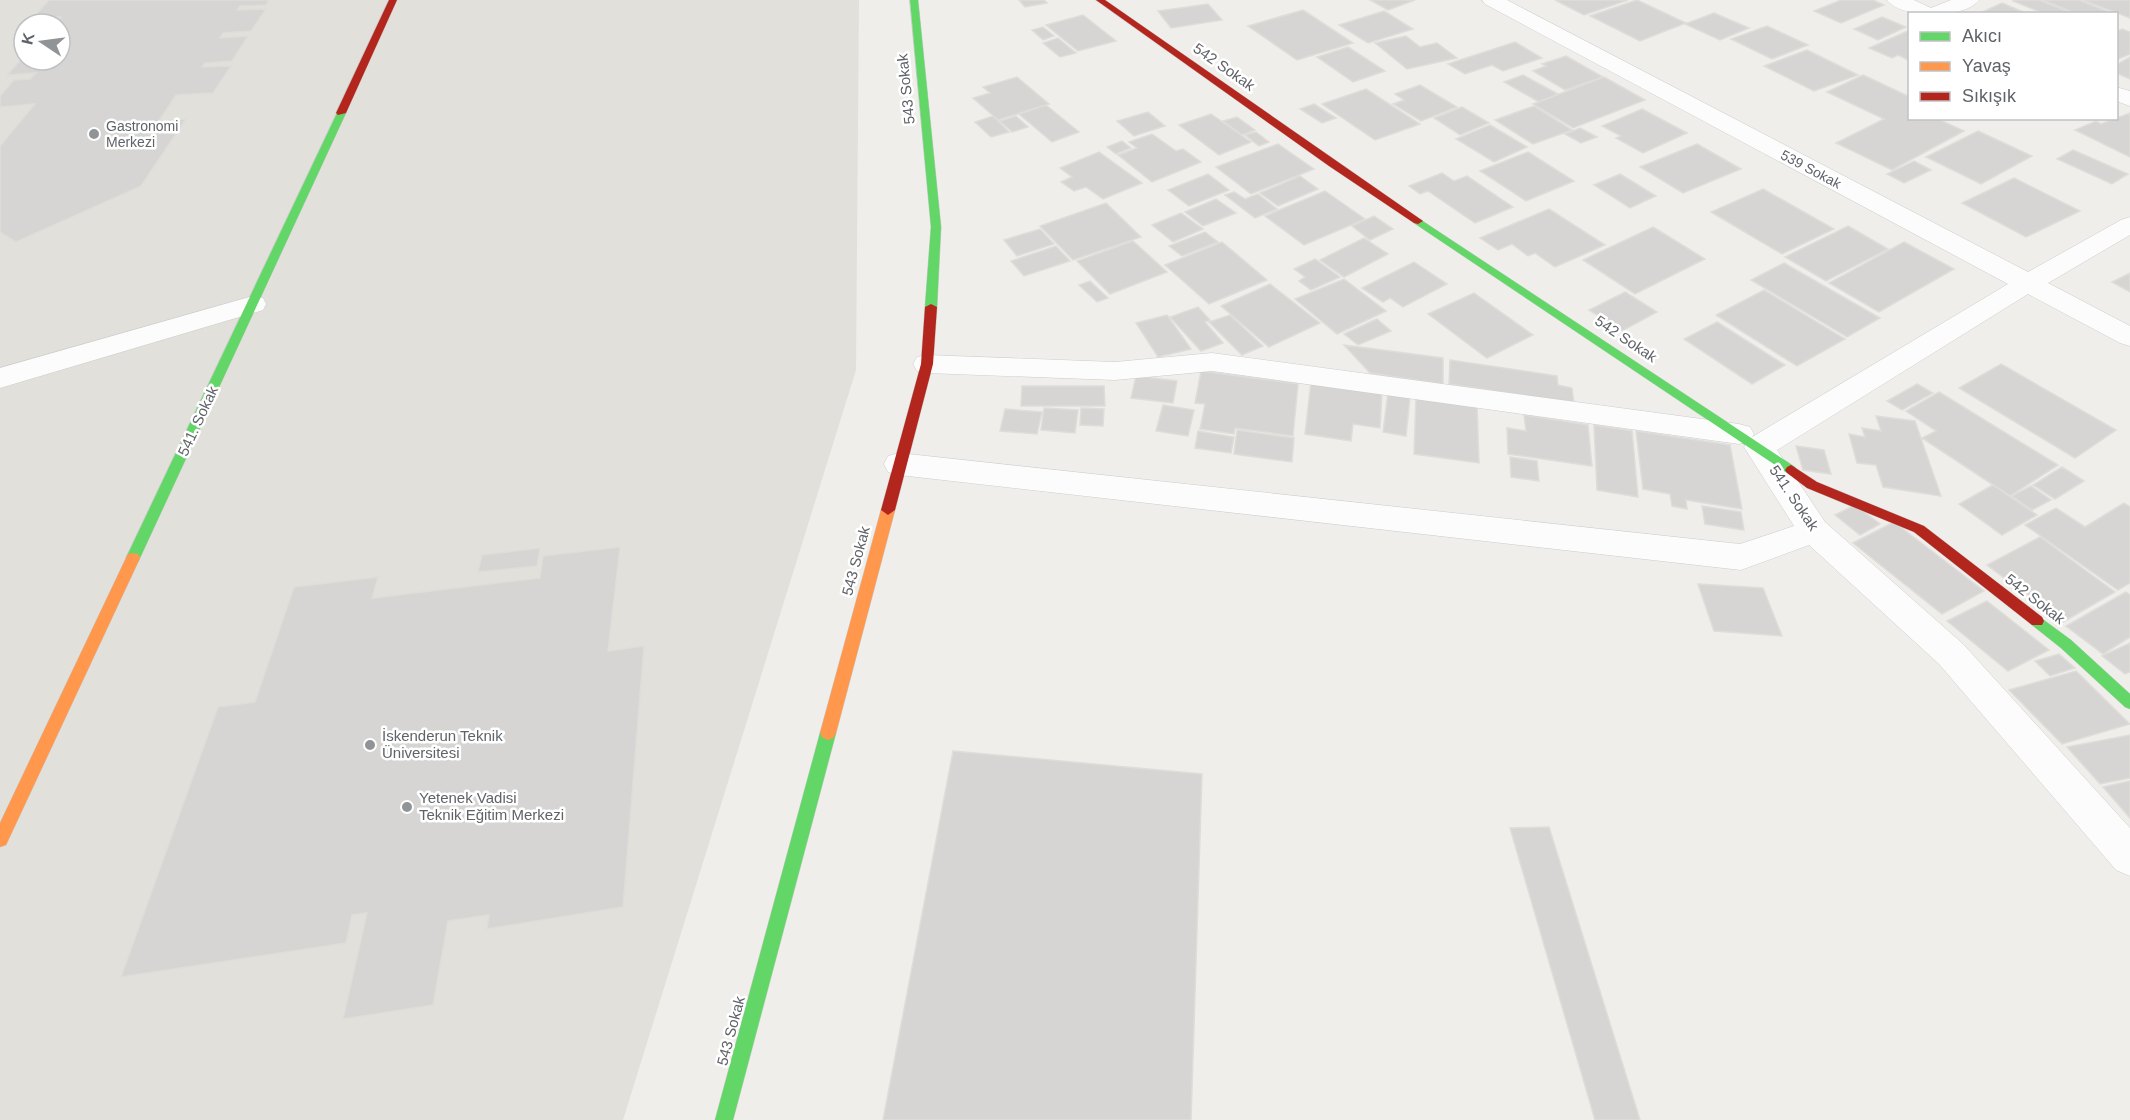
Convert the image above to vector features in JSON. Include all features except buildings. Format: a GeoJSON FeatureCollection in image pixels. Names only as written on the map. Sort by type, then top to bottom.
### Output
{"type":"FeatureCollection","features":[{"type":"Feature","properties":{"kind":"street","name":"541. Sokak"},"geometry":{"type":"LineString","coordinates":[[0,840],[254,304],[393,0]]}},
{"type":"Feature","properties":{"kind":"street","name":"543 Sokak"},"geometry":{"type":"LineString","coordinates":[[724,1120],[927,364],[936,227],[914,0]]}},
{"type":"Feature","properties":{"kind":"street","name":"542 Sokak"},"geometry":{"type":"LineString","coordinates":[[1100,0],[1342,170],[1812,485],[1919,529],[2066,644],[2130,703]]}},
{"type":"Feature","properties":{"kind":"street","name":"539 Sokak"},"geometry":{"type":"LineString","coordinates":[[1492,0],[2130,337]]}},
{"type":"Feature","properties":{"kind":"street"},"geometry":{"type":"LineString","coordinates":[[1898,0],[1926,12]]}},
{"type":"Feature","properties":{"kind":"street"},"geometry":{"type":"LineString","coordinates":[[1936,12],[1969,0]]}},
{"type":"Feature","properties":{"kind":"street"},"geometry":{"type":"LineString","coordinates":[[927,364],[1115,371],[1212,362],[1749,441],[2130,225]]}},
{"type":"Feature","properties":{"kind":"street"},"geometry":{"type":"LineString","coordinates":[[0,378],[254,304]]}},
{"type":"Feature","properties":{"kind":"street","name":"541. Sokak"},"geometry":{"type":"LineString","coordinates":[[1749,441],[1814,531],[1951,654],[2130,857]]}},
{"type":"Feature","properties":{"kind":"street"},"geometry":{"type":"LineString","coordinates":[[899,464],[1742,557],[1814,531]]}},
{"type":"Feature","properties":{"kind":"shaded area","name":"İskenderun Teknik Üniversitesi"},"geometry":{"type":"Polygon","coordinates":[[[0,0],[859,0],[856,370],[623,1120],[0,1120],[0,0]]]}},
{"type":"Feature","properties":{"kind":"traffic: fast"},"geometry":{"type":"LineString","coordinates":[[914,0],[936,227],[931,307]]}},
{"type":"Feature","properties":{"kind":"traffic: fast"},"geometry":{"type":"LineString","coordinates":[[133,558],[341,113]]}},
{"type":"Feature","properties":{"kind":"traffic: fast"},"geometry":{"type":"LineString","coordinates":[[1418,221],[1791,470]]}},
{"type":"Feature","properties":{"kind":"traffic: fast"},"geometry":{"type":"LineString","coordinates":[[2037,621],[2066,644],[2130,703]]}},
{"type":"Feature","properties":{"kind":"traffic: fast"},"geometry":{"type":"LineString","coordinates":[[724,1120],[828,733]]}},
{"type":"Feature","properties":{"kind":"traffic: slow"},"geometry":{"type":"LineString","coordinates":[[828,733],[888,510]]}},
{"type":"Feature","properties":{"kind":"traffic: slow"},"geometry":{"type":"LineString","coordinates":[[0,840],[133,558]]}},
{"type":"Feature","properties":{"kind":"traffic: jam"},"geometry":{"type":"LineString","coordinates":[[341,113],[393,0]]}},
{"type":"Feature","properties":{"kind":"traffic: jam"},"geometry":{"type":"LineString","coordinates":[[1100,0],[1332,164],[1418,221]]}},
{"type":"Feature","properties":{"kind":"traffic: jam"},"geometry":{"type":"LineString","coordinates":[[888,510],[927,364],[931,307]]}},
{"type":"Feature","properties":{"kind":"traffic: jam"},"geometry":{"type":"LineString","coordinates":[[1791,470],[1812,485],[1919,529],[2037,621]]}},
{"type":"Feature","properties":{"kind":"place","name":"Gastronomi Merkezi"},"geometry":{"type":"Point","coordinates":[94,134]}},
{"type":"Feature","properties":{"kind":"place","name":"İskenderun Teknik Üniversitesi"},"geometry":{"type":"Point","coordinates":[370,745]}},
{"type":"Feature","properties":{"kind":"place","name":"Yetenek Vadisi Teknik Eğitim Merkezi"},"geometry":{"type":"Point","coordinates":[407,807]}}]}
